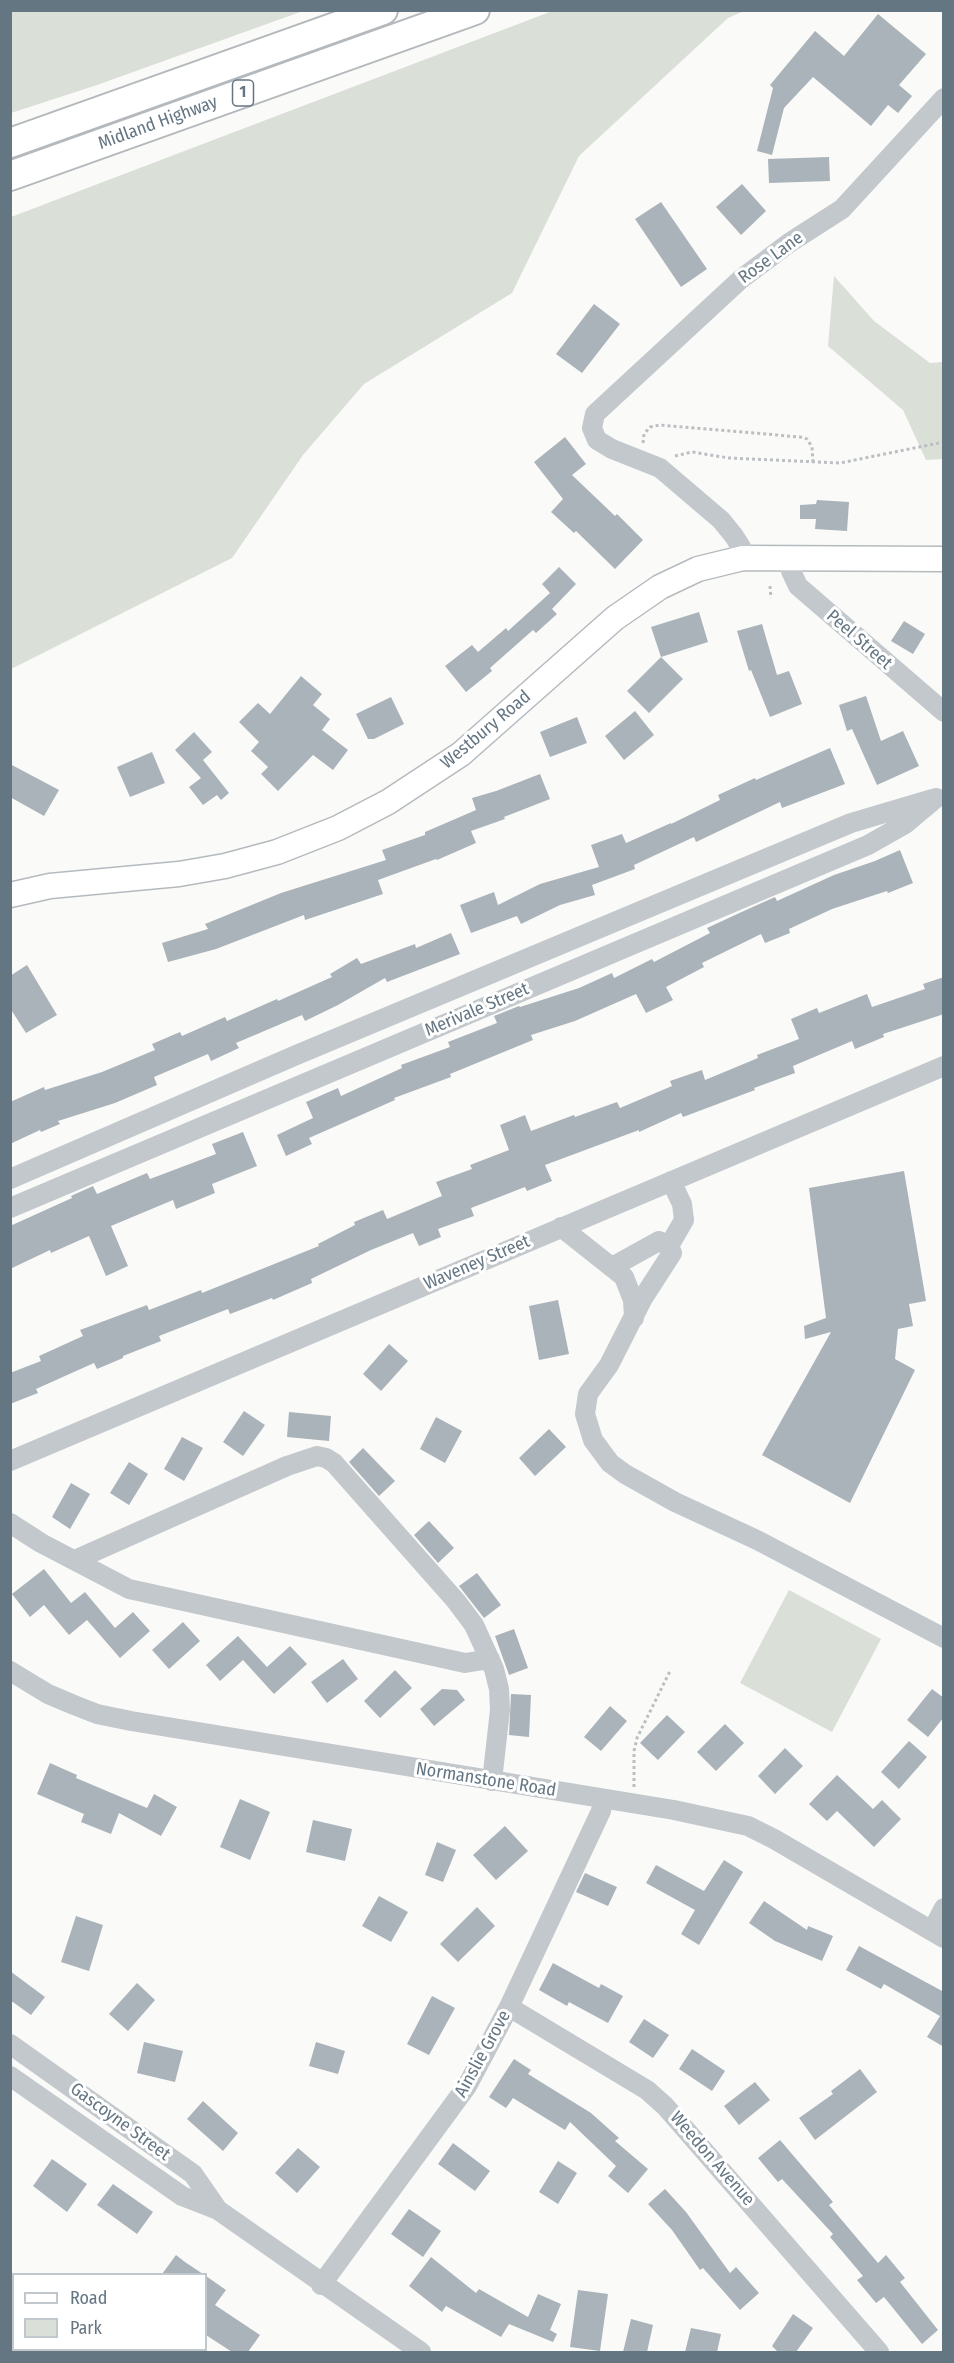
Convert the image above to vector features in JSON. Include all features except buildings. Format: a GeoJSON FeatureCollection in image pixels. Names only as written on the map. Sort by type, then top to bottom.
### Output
{"type":"FeatureCollection","features":[{"type":"Feature","properties":{"kind":"highway","name":"Midland Highway"},"geometry":{"type":"LineString","coordinates":[[10,143],[383,10]]}},
{"type":"Feature","properties":{"kind":"highway","name":"Midland Highway"},"geometry":{"type":"LineString","coordinates":[[10,176],[475,10]]}},
{"type":"Feature","properties":{"kind":"main road","name":"Westbury Road"},"geometry":{"type":"LineString","coordinates":[[10,895],[50,885],[179,874],[225,866],[277,852],[338,828],[387,802],[461,754],[615,618],[660,586],[698,569],[743,558],[944,559]]}},
{"type":"Feature","properties":{"kind":"street","name":"Rose Lane"},"geometry":{"type":"LineString","coordinates":[[640,459],[612,449],[597,440],[592,428],[595,414],[741,279],[789,243],[842,209],[944,98]]}},
{"type":"Feature","properties":{"kind":"street"},"geometry":{"type":"LineString","coordinates":[[640,459],[660,468],[721,520],[741,547],[743,558]]}},
{"type":"Feature","properties":{"kind":"street","name":"Peel Street"},"geometry":{"type":"LineString","coordinates":[[791,559],[791,571],[798,586],[944,712]]}},
{"type":"Feature","properties":{"kind":"street","name":"Merivale Street"},"geometry":{"type":"LineString","coordinates":[[10,1179],[305,1051],[851,823],[940,796]]}},
{"type":"Feature","properties":{"kind":"street","name":"Merivale Street"},"geometry":{"type":"LineString","coordinates":[[10,1208],[868,845],[905,824],[940,796]]}},
{"type":"Feature","properties":{"kind":"street","name":"Waveney Street"},"geometry":{"type":"LineString","coordinates":[[10,1461],[944,1066]]}},
{"type":"Feature","properties":{"kind":"street"},"geometry":{"type":"LineString","coordinates":[[669,1246],[684,1220],[682,1204],[671,1180]]}},
{"type":"Feature","properties":{"kind":"street"},"geometry":{"type":"LineString","coordinates":[[561,1227],[624,1277],[630,1287],[633,1300],[633,1318]]}},
{"type":"Feature","properties":{"kind":"street"},"geometry":{"type":"LineString","coordinates":[[612,1267],[659,1241],[669,1246],[672,1253],[643,1298],[609,1365],[588,1394],[585,1414],[593,1440],[610,1463],[675,1502],[757,1540],[944,1638]]}},
{"type":"Feature","properties":{"kind":"street"},"geometry":{"type":"LineString","coordinates":[[75,1560],[287,1466],[317,1456],[326,1458],[334,1463],[456,1601],[474,1625],[490,1659],[499,1689],[500,1710],[492,1781]]}},
{"type":"Feature","properties":{"kind":"street"},"geometry":{"type":"LineString","coordinates":[[10,1523],[41,1543],[129,1589],[465,1663],[490,1659]]}},
{"type":"Feature","properties":{"kind":"street","name":"Normanstone Road"},"geometry":{"type":"LineString","coordinates":[[10,1671],[48,1694],[97,1714],[634,1804],[748,1826],[938,1934]]}},
{"type":"Feature","properties":{"kind":"street","name":"Ainslie Grove"},"geometry":{"type":"LineString","coordinates":[[321,2284],[467,2086],[509,2007],[602,1811],[603,1799]]}},
{"type":"Feature","properties":{"kind":"street"},"geometry":{"type":"LineString","coordinates":[[938,1934],[944,1908]]}},
{"type":"Feature","properties":{"kind":"street","name":"Weedon Avenue"},"geometry":{"type":"LineString","coordinates":[[509,2007],[647,2090],[665,2106],[879,2352]]}},
{"type":"Feature","properties":{"kind":"street","name":"Gascoyne Street"},"geometry":{"type":"LineString","coordinates":[[10,2044],[193,2174],[218,2210]]}},
{"type":"Feature","properties":{"kind":"street","name":"Gascoyne Street"},"geometry":{"type":"LineString","coordinates":[[10,2076],[182,2196],[218,2210],[421,2352]]}},
{"type":"Feature","properties":{"kind":"path"},"geometry":{"type":"LineString","coordinates":[[640,459],[644,434],[650,427],[660,425],[800,437],[807,439],[812,447],[813,463]]}},
{"type":"Feature","properties":{"kind":"path"},"geometry":{"type":"LineString","coordinates":[[660,468],[672,456],[692,452],[729,458],[840,463],[944,442]]}},
{"type":"Feature","properties":{"kind":"path"},"geometry":{"type":"LineString","coordinates":[[770,586],[771,598]]}},
{"type":"Feature","properties":{"kind":"path"},"geometry":{"type":"LineString","coordinates":[[634,1804],[634,1751],[637,1738],[670,1671]]}},
{"type":"Feature","properties":{"kind":"green space"},"geometry":{"type":"Polygon","coordinates":[[[555,10],[744,11],[728,18],[579,156],[512,293],[364,384],[303,455],[232,558],[11,669],[11,217],[555,10]]]}},
{"type":"Feature","properties":{"kind":"green space"},"geometry":{"type":"Polygon","coordinates":[[[10,11],[303,11],[97,85],[11,113],[10,11]]]}},
{"type":"Feature","properties":{"kind":"green space"},"geometry":{"type":"Polygon","coordinates":[[[834,276],[874,321],[930,363],[943,362],[943,459],[926,460],[903,410],[828,346],[834,276]]]}},
{"type":"Feature","properties":{"kind":"green space"},"geometry":{"type":"Polygon","coordinates":[[[789,1590],[881,1639],[832,1732],[740,1683],[789,1590]]]}}]}
